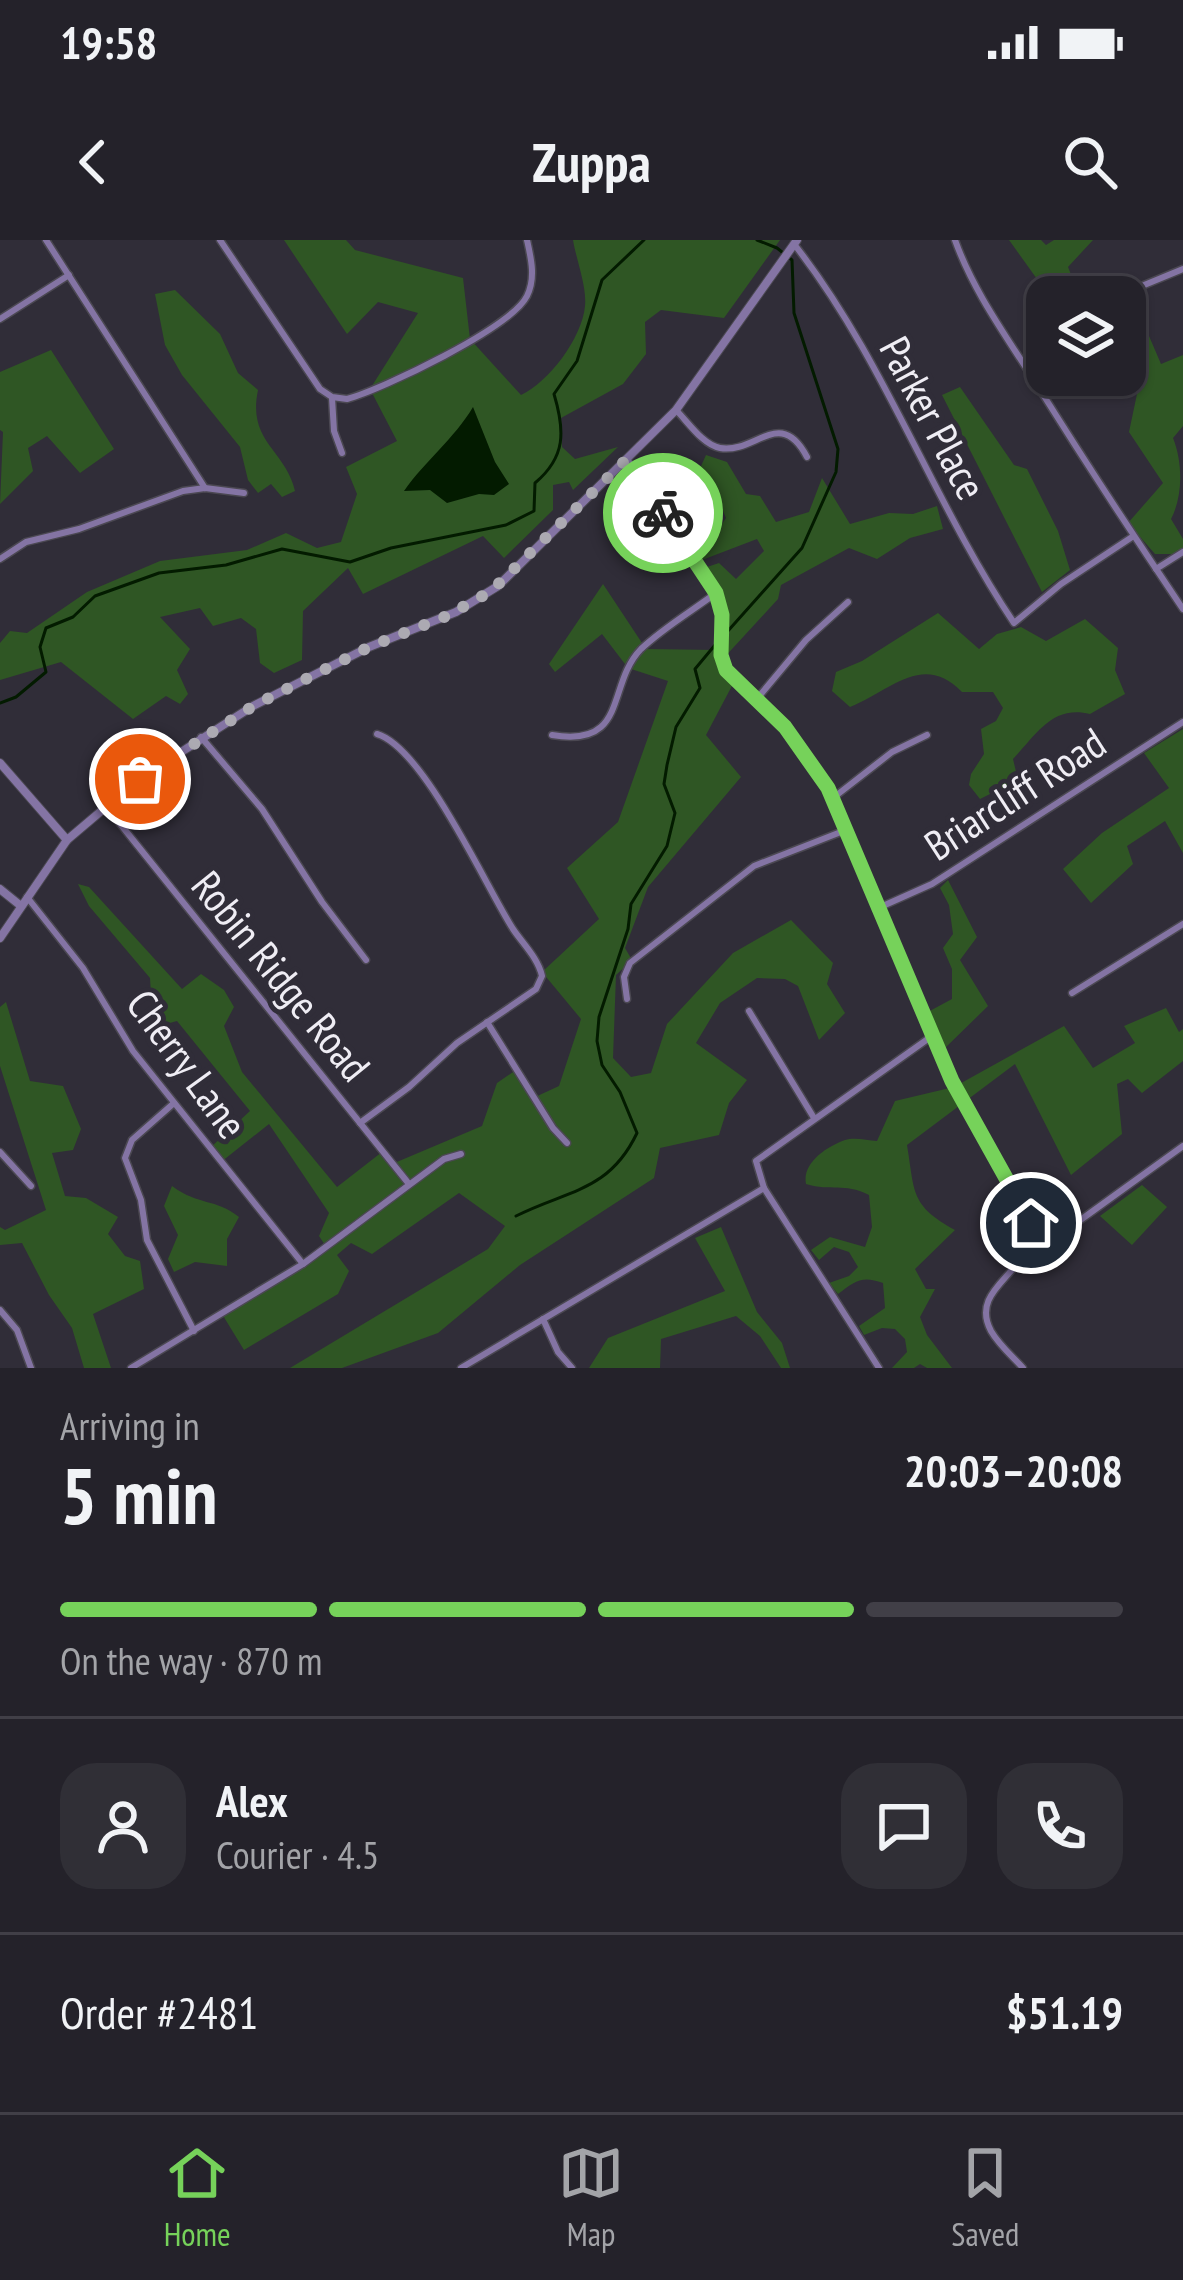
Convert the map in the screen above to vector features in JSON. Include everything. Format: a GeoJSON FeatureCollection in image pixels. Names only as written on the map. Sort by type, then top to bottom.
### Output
{"type":"FeatureCollection","features":[{"type":"Feature","properties":{"kind":"street"},"geometry":{"type":"LineString","coordinates":[[46,240],[205,488]]}},
{"type":"Feature","properties":{"kind":"street"},"geometry":{"type":"LineString","coordinates":[[220,240],[315,382],[332,397],[347,399],[502,321],[522,304],[532,274],[527,240]]}},
{"type":"Feature","properties":{"kind":"street"},"geometry":{"type":"LineString","coordinates":[[955,240],[972,282],[1132,537],[1183,609]]}},
{"type":"Feature","properties":{"kind":"street"},"geometry":{"type":"LineString","coordinates":[[0,938],[67,840],[105,805],[201,737],[341,661],[447,616],[491,591],[676,410],[791,249]]}},
{"type":"Feature","properties":{"kind":"street","name":"Parker Place"},"geometry":{"type":"LineString","coordinates":[[791,249],[878,371],[909,441],[1014,623],[1060,584],[1132,537]]}},
{"type":"Feature","properties":{"kind":"street"},"geometry":{"type":"LineString","coordinates":[[1146,284],[1183,269]]}},
{"type":"Feature","properties":{"kind":"street"},"geometry":{"type":"LineString","coordinates":[[0,319],[69,275]]}},
{"type":"Feature","properties":{"kind":"street"},"geometry":{"type":"LineString","coordinates":[[332,397],[334,431],[342,453]]}},
{"type":"Feature","properties":{"kind":"street"},"geometry":{"type":"LineString","coordinates":[[676,410],[712,446],[731,448],[776,433],[796,440],[807,457]]}},
{"type":"Feature","properties":{"kind":"street"},"geometry":{"type":"LineString","coordinates":[[627,459],[716,593],[726,670],[798,742],[833,798],[876,910],[974,1126],[1031,1223],[1051,1243]]}},
{"type":"Feature","properties":{"kind":"street"},"geometry":{"type":"LineString","coordinates":[[0,559],[37,538],[79,529],[160,497],[205,488],[244,493]]}},
{"type":"Feature","properties":{"kind":"street"},"geometry":{"type":"LineString","coordinates":[[1156,569],[1183,552]]}},
{"type":"Feature","properties":{"kind":"street"},"geometry":{"type":"LineString","coordinates":[[552,735],[581,737],[606,723],[639,652],[716,593]]}},
{"type":"Feature","properties":{"kind":"street"},"geometry":{"type":"LineString","coordinates":[[756,700],[806,640],[848,602]]}},
{"type":"Feature","properties":{"kind":"street","name":"Briarcliff Road"},"geometry":{"type":"LineString","coordinates":[[876,910],[932,884],[1183,722]]}},
{"type":"Feature","properties":{"kind":"street"},"geometry":{"type":"LineString","coordinates":[[360,1123],[536,989],[542,976],[540,965],[514,929],[470,848],[415,768],[389,737],[377,734]]}},
{"type":"Feature","properties":{"kind":"street"},"geometry":{"type":"LineString","coordinates":[[833,798],[892,752],[927,736]]}},
{"type":"Feature","properties":{"kind":"street"},"geometry":{"type":"LineString","coordinates":[[201,737],[262,809],[366,960]]}},
{"type":"Feature","properties":{"kind":"street"},"geometry":{"type":"LineString","coordinates":[[0,763],[67,840]]}},
{"type":"Feature","properties":{"kind":"street","name":"Robin Ridge Road"},"geometry":{"type":"LineString","coordinates":[[105,805],[409,1184]]}},
{"type":"Feature","properties":{"kind":"street"},"geometry":{"type":"LineString","coordinates":[[627,999],[623,977],[630,963],[730,883],[754,866],[846,830]]}},
{"type":"Feature","properties":{"kind":"street","name":"Cherry Lane"},"geometry":{"type":"LineString","coordinates":[[0,890],[24,902],[62,938],[120,1032],[303,1264]]}},
{"type":"Feature","properties":{"kind":"street"},"geometry":{"type":"LineString","coordinates":[[1072,993],[1183,924]]}},
{"type":"Feature","properties":{"kind":"street"},"geometry":{"type":"LineString","coordinates":[[749,1011],[814,1118]]}},
{"type":"Feature","properties":{"kind":"street"},"geometry":{"type":"LineString","coordinates":[[488,1022],[566,1142]]}},
{"type":"Feature","properties":{"kind":"street"},"geometry":{"type":"LineString","coordinates":[[879,1368],[764,1188],[756,1161],[932,1036]]}},
{"type":"Feature","properties":{"kind":"street"},"geometry":{"type":"LineString","coordinates":[[174,1103],[131,1140],[125,1158],[141,1200],[147,1240],[194,1331]]}},
{"type":"Feature","properties":{"kind":"street"},"geometry":{"type":"LineString","coordinates":[[1023,1368],[993,1334],[986,1311],[994,1289],[1019,1264],[1183,1146]]}},
{"type":"Feature","properties":{"kind":"street"},"geometry":{"type":"LineString","coordinates":[[0,1152],[31,1186]]}},
{"type":"Feature","properties":{"kind":"street"},"geometry":{"type":"LineString","coordinates":[[131,1368],[303,1264],[444,1159],[460,1154]]}},
{"type":"Feature","properties":{"kind":"street"},"geometry":{"type":"LineString","coordinates":[[461,1368],[764,1188]]}},
{"type":"Feature","properties":{"kind":"street"},"geometry":{"type":"LineString","coordinates":[[1019,1264],[1030,1246],[1031,1223]]}},
{"type":"Feature","properties":{"kind":"street"},"geometry":{"type":"LineString","coordinates":[[0,1310],[17,1330],[31,1368]]}},
{"type":"Feature","properties":{"kind":"street"},"geometry":{"type":"LineString","coordinates":[[543,1319],[558,1352],[572,1368]]}},
{"type":"Feature","properties":{"kind":"green space"},"geometry":{"type":"Polygon","coordinates":[[[284,240],[346,240],[355,250],[463,278],[470,339],[521,395],[562,358],[583,318],[584,290],[573,240],[780,240],[724,318],[661,310],[645,322],[646,354],[623,384],[561,418],[562,447],[575,459],[618,447],[573,490],[569,482],[553,485],[553,510],[504,558],[483,536],[363,594],[348,568],[303,611],[302,660],[274,673],[260,663],[256,629],[241,618],[213,626],[200,608],[160,617],[190,649],[177,670],[188,694],[180,704],[166,696],[133,719],[61,662],[0,680],[0,643],[10,631],[27,633],[87,592],[160,561],[247,550],[286,533],[317,548],[341,542],[357,494],[346,467],[397,441],[370,389],[418,313],[378,302],[347,334],[284,240]]]}},
{"type":"Feature","properties":{"kind":"green space"},"geometry":{"type":"Polygon","coordinates":[[[1009,240],[1041,240],[1046,245],[1054,240],[1093,240],[1068,267],[1072,276],[1035,276],[1009,240]]]}},
{"type":"Feature","properties":{"kind":"green space"},"geometry":{"type":"Polygon","coordinates":[[[175,290],[220,334],[238,373],[258,390],[256,408],[262,434],[295,491],[282,497],[271,484],[258,493],[248,480],[240,447],[182,375],[165,345],[155,294],[175,290]]]}},
{"type":"Feature","properties":{"kind":"green space"},"geometry":{"type":"Polygon","coordinates":[[[1149,336],[1161,364],[1183,355],[1183,426],[1173,438],[1180,490],[1171,519],[1183,539],[1183,554],[1155,554],[1128,523],[1163,483],[1129,432],[1137,396],[1146,396],[1149,336]]]}},
{"type":"Feature","properties":{"kind":"green space"},"geometry":{"type":"Polygon","coordinates":[[[51,350],[114,449],[80,473],[47,436],[28,448],[33,471],[0,504],[0,372],[51,350]]]}},
{"type":"Feature","properties":{"kind":"green space"},"geometry":{"type":"Polygon","coordinates":[[[960,387],[1014,465],[1027,469],[1058,531],[1070,570],[1042,592],[942,395],[960,387]]]}},
{"type":"Feature","properties":{"kind":"green space"},"geometry":{"type":"Polygon","coordinates":[[[706,455],[727,462],[746,494],[760,496],[776,522],[809,512],[822,478],[850,524],[937,506],[943,529],[910,538],[877,559],[849,548],[781,585],[778,599],[721,661],[734,682],[706,735],[741,777],[648,887],[625,948],[632,960],[616,975],[613,1058],[631,1077],[651,1073],[667,1024],[733,953],[791,920],[833,963],[827,984],[845,1013],[819,1040],[798,986],[785,979],[757,978],[720,1003],[696,1043],[747,1080],[729,1103],[719,1135],[660,1148],[654,1178],[520,1265],[438,1333],[342,1368],[290,1368],[488,1249],[505,1226],[459,1193],[372,1254],[351,1243],[337,1255],[349,1271],[338,1294],[244,1350],[222,1314],[325,1245],[319,1236],[329,1213],[269,1124],[221,1162],[210,1148],[250,1111],[177,1021],[159,1026],[152,1011],[150,978],[89,906],[78,884],[89,887],[182,989],[201,974],[224,990],[234,1007],[224,1026],[242,1072],[337,1187],[382,1152],[392,1164],[482,1126],[497,1083],[516,1070],[533,1098],[559,1086],[581,1019],[542,972],[599,919],[567,868],[618,822],[668,681],[628,668],[602,634],[555,672],[549,664],[603,584],[646,649],[717,650],[717,591],[701,569],[719,563],[736,579],[764,551],[757,539],[702,560],[690,536],[720,527],[726,518],[719,501],[697,475],[706,455]]]}},
{"type":"Feature","properties":{"kind":"green space"},"geometry":{"type":"Polygon","coordinates":[[[938,613],[979,649],[997,634],[1021,627],[1046,641],[1085,619],[1118,648],[1115,670],[1125,694],[1090,714],[1065,714],[1046,724],[1013,759],[1018,780],[980,799],[969,785],[984,754],[981,729],[996,721],[1003,708],[993,692],[962,692],[934,675],[907,678],[850,707],[832,691],[836,672],[938,613]]]}},
{"type":"Feature","properties":{"kind":"green space"},"geometry":{"type":"Polygon","coordinates":[[[1183,729],[1183,853],[1165,821],[1127,846],[1133,864],[1091,903],[1063,869],[1102,833],[1169,788],[1144,753],[1183,729]]]}},
{"type":"Feature","properties":{"kind":"green space"},"geometry":{"type":"Polygon","coordinates":[[[948,880],[977,937],[960,960],[988,1006],[943,1050],[926,1013],[952,999],[952,969],[943,948],[953,934],[949,905],[940,888],[948,880]]]}},
{"type":"Feature","properties":{"kind":"green space"},"geometry":{"type":"Polygon","coordinates":[[[6,1002],[30,1081],[63,1086],[81,1129],[73,1150],[52,1153],[65,1196],[86,1198],[118,1217],[108,1234],[125,1256],[140,1261],[144,1289],[93,1314],[111,1368],[84,1368],[72,1328],[22,1243],[0,1245],[0,1227],[5,1230],[46,1210],[0,1066],[0,1007],[6,1002]]]}},
{"type":"Feature","properties":{"kind":"green space"},"geometry":{"type":"Polygon","coordinates":[[[1166,1008],[1179,1032],[1183,1029],[1183,1061],[1142,1093],[1128,1079],[1117,1084],[1122,1134],[1071,1175],[1015,1064],[907,1145],[922,1205],[955,1230],[915,1269],[926,1289],[935,1289],[920,1317],[927,1335],[952,1368],[920,1364],[892,1368],[907,1352],[905,1339],[895,1329],[864,1335],[859,1326],[885,1308],[883,1283],[859,1281],[838,1294],[829,1283],[858,1267],[849,1252],[834,1247],[819,1260],[811,1250],[830,1237],[865,1247],[872,1227],[869,1195],[806,1184],[812,1163],[845,1140],[877,1141],[895,1101],[954,1087],[1064,1026],[1093,1068],[1135,1043],[1124,1026],[1166,1008]]]}},
{"type":"Feature","properties":{"kind":"green space"},"geometry":{"type":"Polygon","coordinates":[[[1142,1185],[1167,1207],[1132,1245],[1100,1216],[1142,1185]]]}},
{"type":"Feature","properties":{"kind":"green space"},"geometry":{"type":"Polygon","coordinates":[[[172,1186],[239,1217],[227,1239],[227,1266],[195,1262],[174,1272],[168,1259],[178,1235],[164,1206],[172,1186]]]}},
{"type":"Feature","properties":{"kind":"green space"},"geometry":{"type":"Polygon","coordinates":[[[721,1227],[757,1312],[782,1343],[790,1368],[781,1368],[760,1336],[736,1316],[661,1339],[660,1368],[589,1368],[608,1338],[725,1291],[695,1238],[721,1227]]]}},
{"type":"Feature","properties":{"kind":"shaded area"},"geometry":{"type":"Polygon","coordinates":[[[473,407],[509,484],[494,495],[447,503],[430,490],[404,491],[457,429],[473,407]]]}},
{"type":"Feature","properties":{"kind":"waterway"},"geometry":{"type":"LineString","coordinates":[[0,703],[16,697],[46,672],[40,647],[46,628],[73,617],[95,596],[159,573],[226,565],[282,549],[350,562],[391,548],[506,525],[534,511],[535,483],[553,463],[560,443],[554,394],[577,361],[602,280],[644,240]]}},
{"type":"Feature","properties":{"kind":"waterway"},"geometry":{"type":"LineString","coordinates":[[727,632],[802,548],[836,472],[838,449],[794,313],[792,260],[757,240]]}},
{"type":"Feature","properties":{"kind":"waterway"},"geometry":{"type":"LineString","coordinates":[[516,1216],[600,1178],[637,1133],[620,1092],[602,1065],[599,1017],[628,929],[631,904],[667,846],[675,813],[664,784],[676,727],[700,688],[695,669],[720,639]]}},
{"type":"Feature","properties":{"kind":"way so far"},"geometry":{"type":"LineString","coordinates":[[140,779],[253,706],[369,647],[473,603],[512,574],[627,459],[663,513]]}},
{"type":"Feature","properties":{"kind":"route"},"geometry":{"type":"LineString","coordinates":[[663,513],[716,593],[726,670],[785,727],[828,788],[952,1081],[1031,1223]]}}]}
